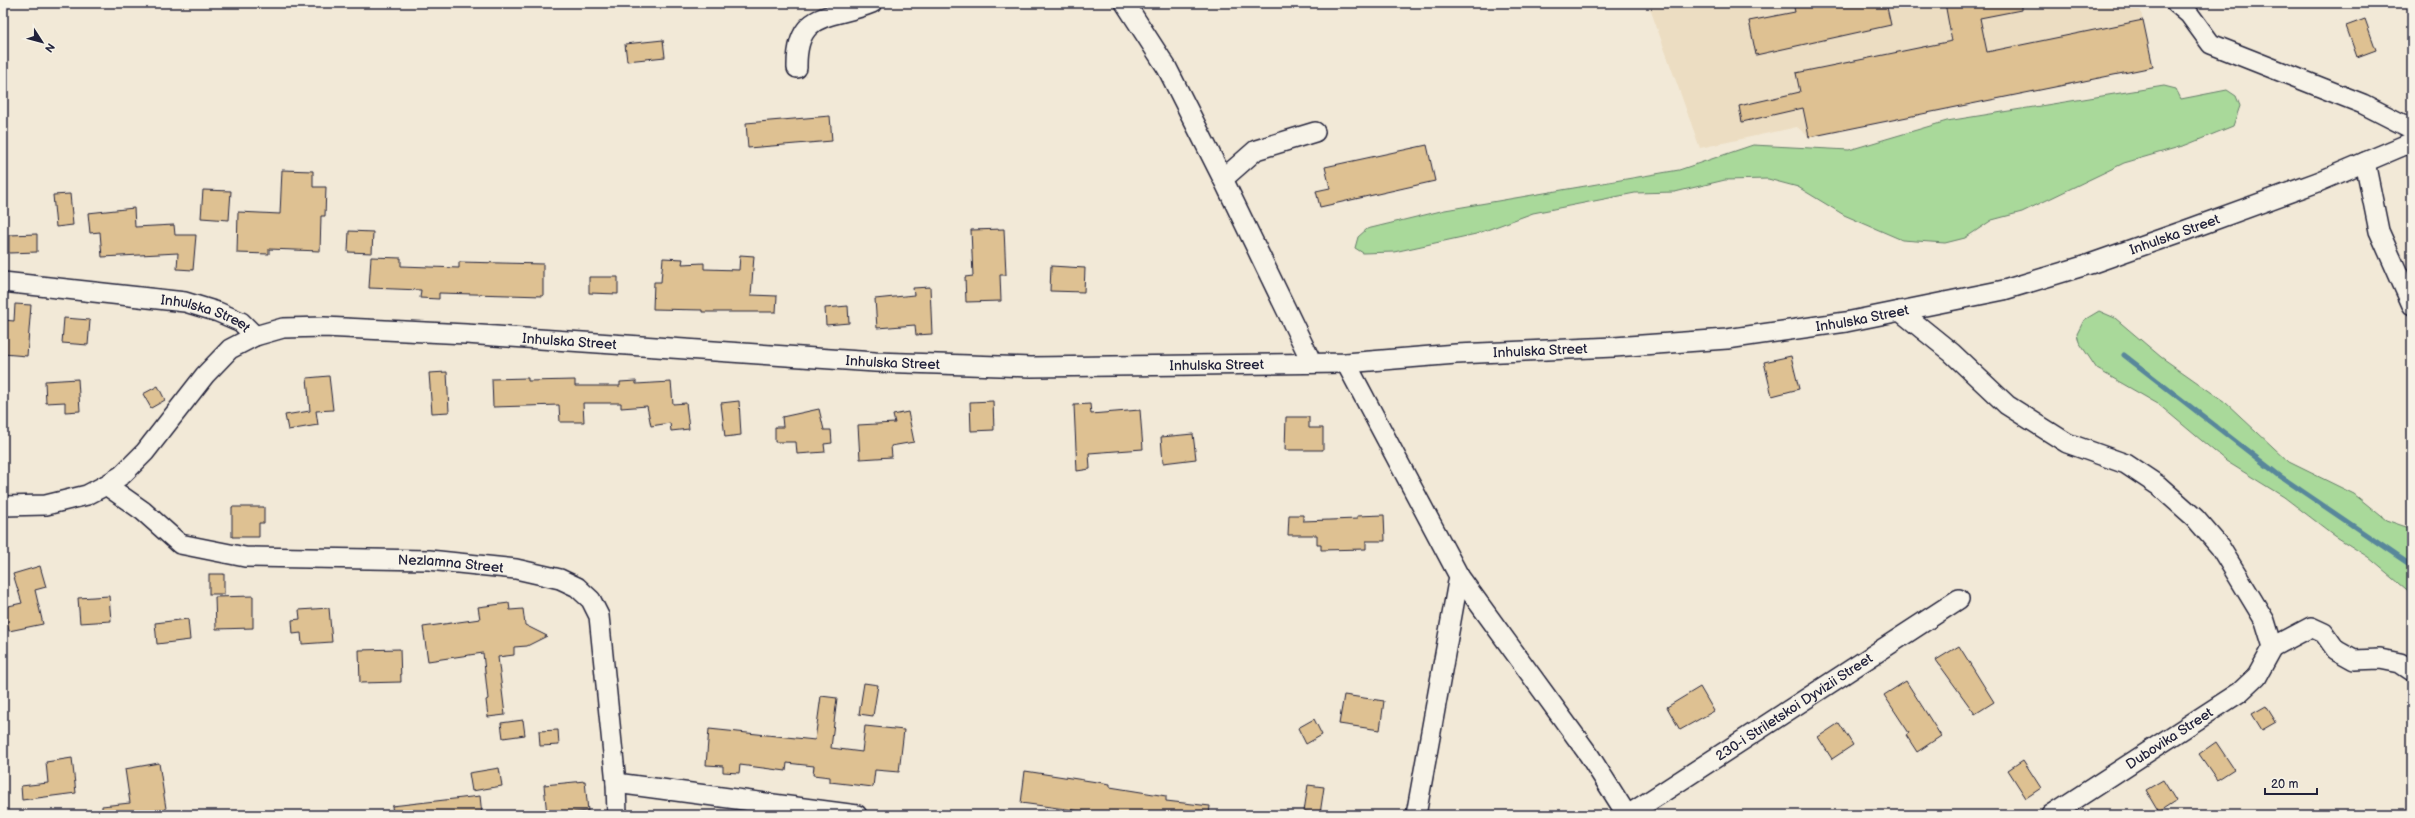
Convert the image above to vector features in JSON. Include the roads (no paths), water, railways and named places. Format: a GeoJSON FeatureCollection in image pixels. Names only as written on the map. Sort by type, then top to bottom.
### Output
{"type":"FeatureCollection","features":[{"type":"Feature","properties":{"kind":"street"},"geometry":{"type":"LineString","coordinates":[[797,68],[797,54],[804,30],[815,20],[872,3]]}},
{"type":"Feature","properties":{"kind":"street"},"geometry":{"type":"LineString","coordinates":[[1125,3],[1167,68],[1223,179],[1312,363]]}},
{"type":"Feature","properties":{"kind":"street"},"geometry":{"type":"LineString","coordinates":[[2176,3],[2189,14],[2211,44],[2363,104],[2412,129]]}},
{"type":"Feature","properties":{"kind":"street"},"geometry":{"type":"LineString","coordinates":[[1223,179],[1256,150],[1315,132]]}},
{"type":"Feature","properties":{"kind":"street","name":"Inhulska Street"},"geometry":{"type":"LineString","coordinates":[[3,282],[185,302],[218,312],[241,322],[255,336],[283,328],[324,327],[466,334],[875,362],[1000,366],[1346,363],[1456,354],[1614,347],[1727,339],[1900,311],[2004,290],[2090,264],[2318,182],[2412,142]]}},
{"type":"Feature","properties":{"kind":"street"},"geometry":{"type":"LineString","coordinates":[[2365,162],[2379,231],[2412,305]]}},
{"type":"Feature","properties":{"kind":"street"},"geometry":{"type":"LineString","coordinates":[[1900,311],[1952,353],[2007,405],[2067,443],[2126,464],[2159,486],[2195,518],[2220,547],[2239,578],[2265,622],[2273,647],[2311,627],[2324,633],[2336,650],[2354,660],[2380,659],[2400,663],[2412,671]]}},
{"type":"Feature","properties":{"kind":"street"},"geometry":{"type":"LineString","coordinates":[[3,506],[46,505],[87,495],[122,475],[144,452],[205,375],[230,349],[255,336]]}},
{"type":"Feature","properties":{"kind":"street"},"geometry":{"type":"LineString","coordinates":[[1346,363],[1459,576],[1589,755],[1628,815]]}},
{"type":"Feature","properties":{"kind":"street","name":"Nezlamna Street"},"geometry":{"type":"LineString","coordinates":[[106,485],[143,511],[180,544],[245,557],[429,560],[500,567],[560,579],[577,587],[591,600],[599,616],[616,783],[617,815]]}},
{"type":"Feature","properties":{"kind":"street"},"geometry":{"type":"LineString","coordinates":[[1416,815],[1459,576]]}},
{"type":"Feature","properties":{"kind":"street","name":"230-i Striletskoi Dyvizii Street"},"geometry":{"type":"LineString","coordinates":[[1628,815],[1959,599]]}},
{"type":"Feature","properties":{"kind":"street","name":"Dubovika Street"},"geometry":{"type":"LineString","coordinates":[[2051,815],[2240,692],[2257,676],[2273,647]]}},
{"type":"Feature","properties":{"kind":"street"},"geometry":{"type":"LineString","coordinates":[[616,783],[857,815]]}},
{"type":"Feature","properties":{"kind":"waterway"},"geometry":{"type":"LineString","coordinates":[[2124,355],[2280,476],[2412,566]]}}]}
